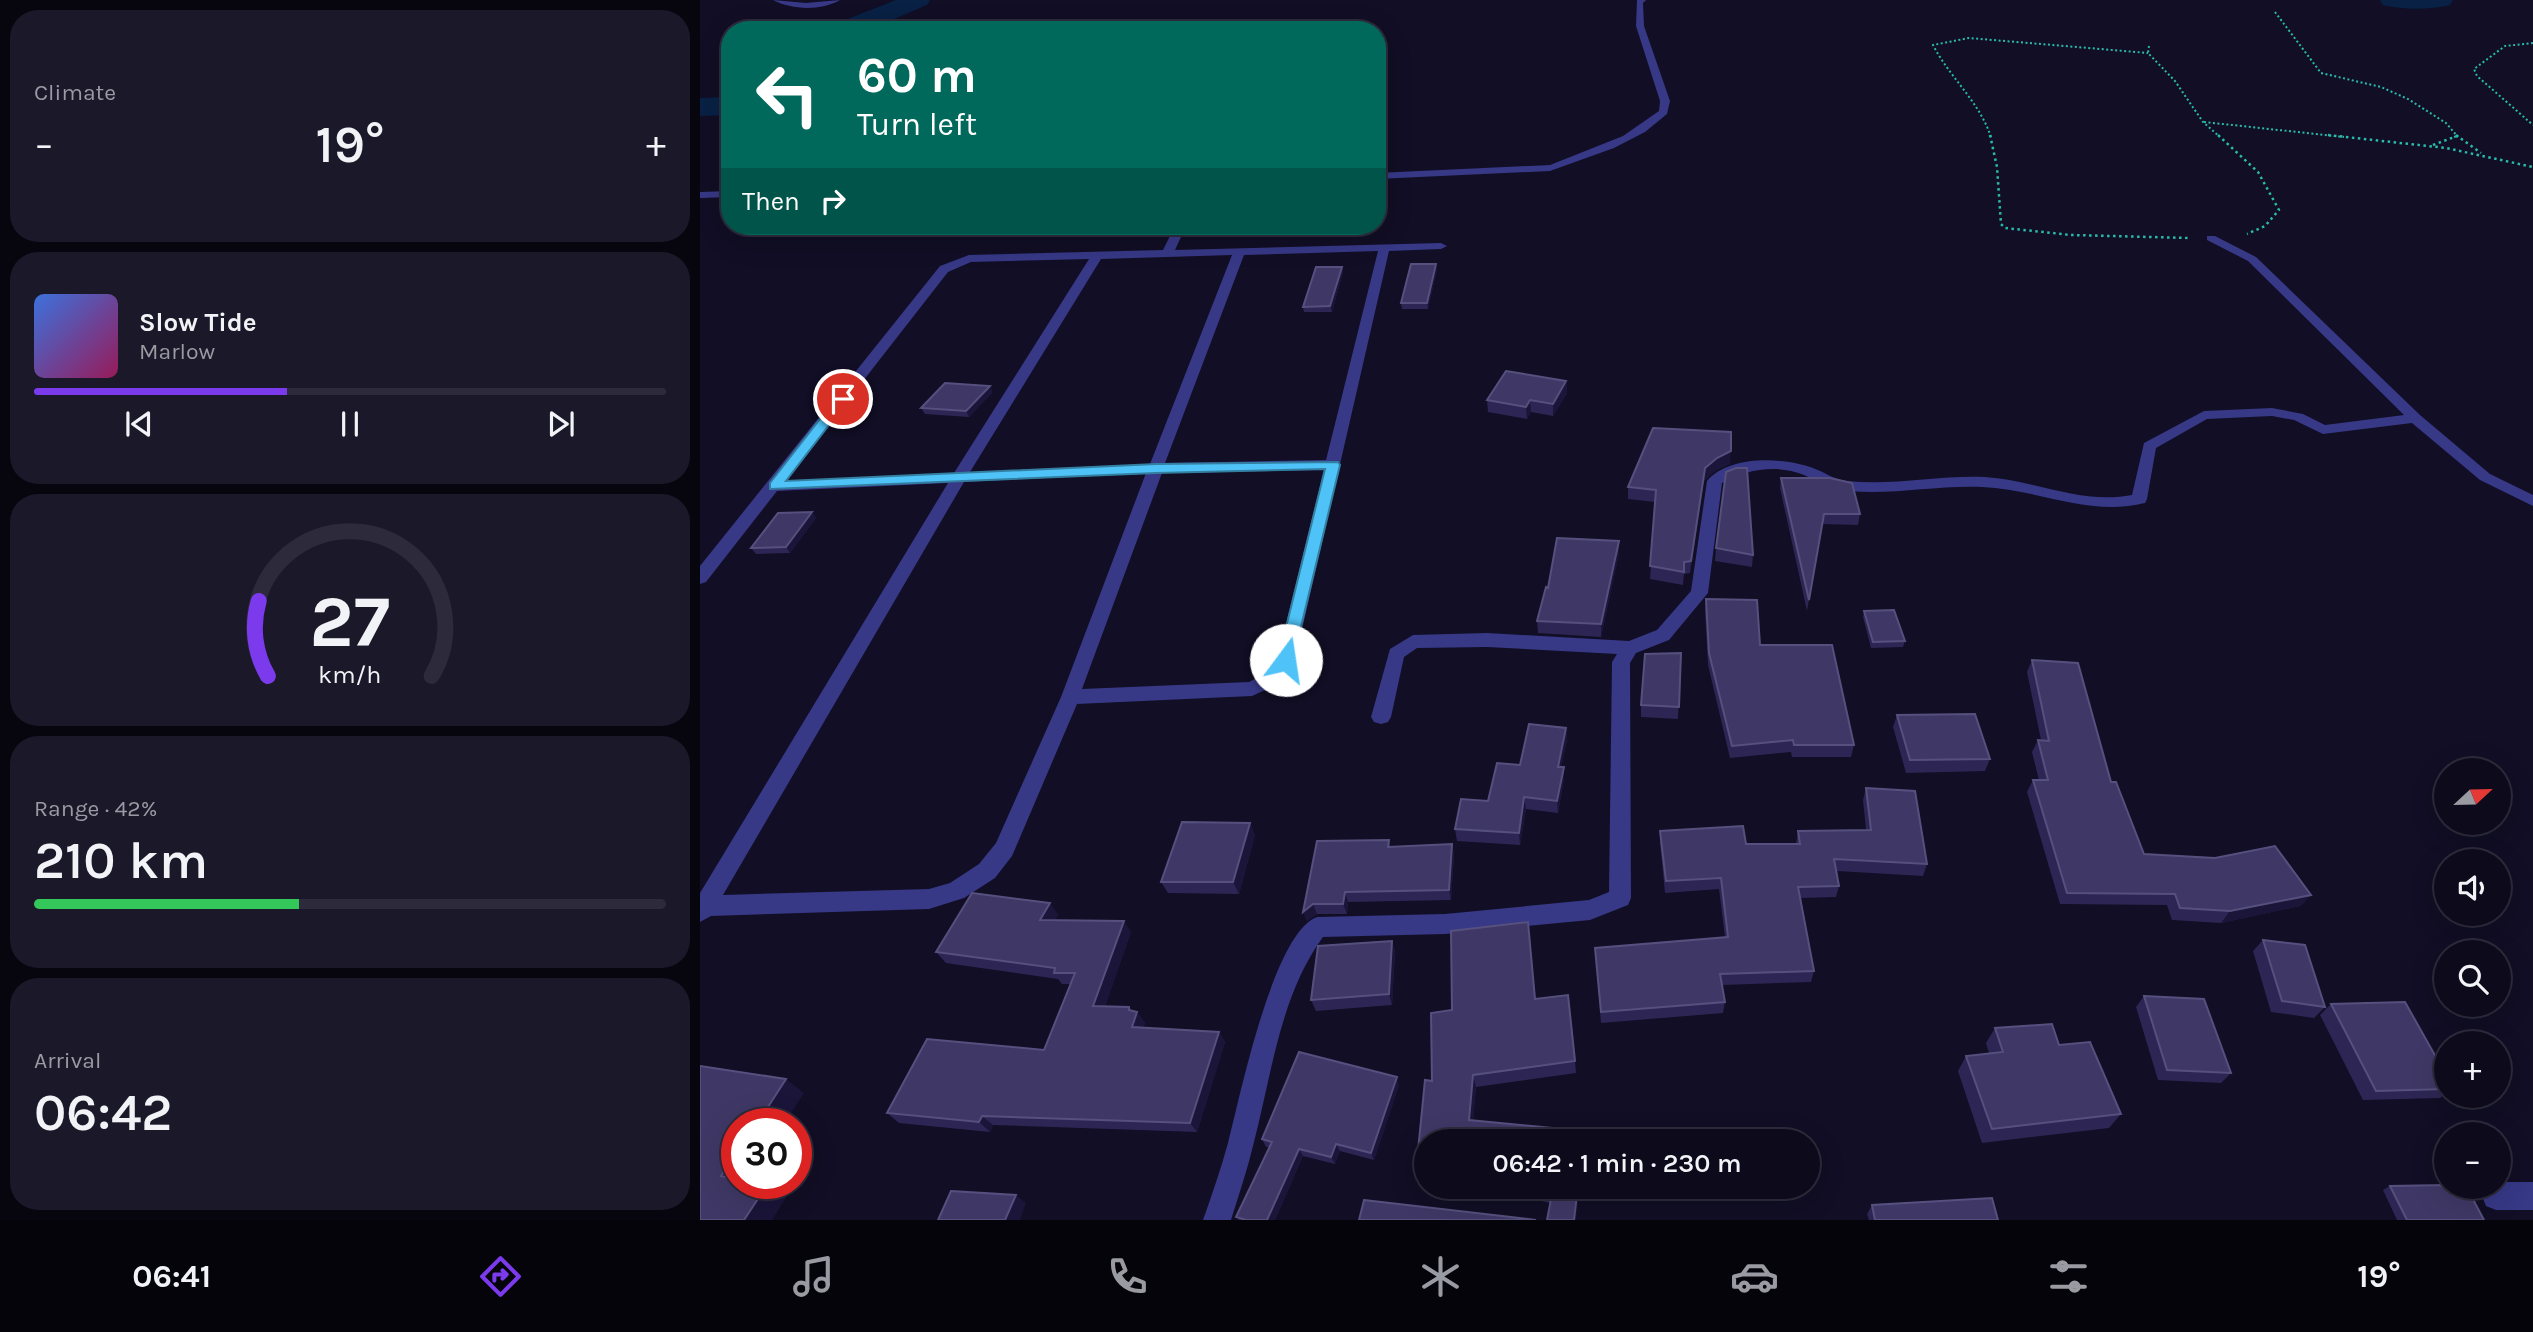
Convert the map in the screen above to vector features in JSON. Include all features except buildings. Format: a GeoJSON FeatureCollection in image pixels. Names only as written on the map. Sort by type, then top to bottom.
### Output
{"type":"FeatureCollection","features":[{"type":"Feature","properties":{"kind":"street"},"geometry":{"type":"LineString","coordinates":[[777,0],[798,6],[815,6],[836,0]]}},
{"type":"Feature","properties":{"kind":"street"},"geometry":{"type":"LineString","coordinates":[[1386,176],[1550,168],[1574,162],[1654,124],[1664,112],[1665,102],[1640,26],[1639,2],[1642,0]]}},
{"type":"Feature","properties":{"kind":"street"},"geometry":{"type":"LineString","coordinates":[[700,195],[721,194]]}},
{"type":"Feature","properties":{"kind":"street"},"geometry":{"type":"LineString","coordinates":[[1168,253],[1176,235]]}},
{"type":"Feature","properties":{"kind":"street"},"geometry":{"type":"LineString","coordinates":[[2211,238],[2252,259],[2415,418],[2485,477],[2533,501]]}},
{"type":"Feature","properties":{"kind":"street"},"geometry":{"type":"LineString","coordinates":[[700,578],[944,269],[969,259],[1441,246]]}},
{"type":"Feature","properties":{"kind":"street"},"geometry":{"type":"LineString","coordinates":[[1070,697],[1252,690],[1277,676],[1286,660],[1384,248]]}},
{"type":"Feature","properties":{"kind":"street"},"geometry":{"type":"LineString","coordinates":[[704,910],[929,899],[956,891],[986,871],[1004,849],[1070,697],[1239,251]]}},
{"type":"Feature","properties":{"kind":"street"},"geometry":{"type":"LineString","coordinates":[[704,910],[959,477],[1097,256]]}},
{"type":"Feature","properties":{"kind":"street"},"geometry":{"type":"LineString","coordinates":[[1381,717],[1396,654],[1413,642],[1486,640],[1630,648],[1663,635],[1699,593],[1715,481],[1728,472],[1771,463],[1803,470],[1843,486],[1882,487],[1983,482],[2018,487],[2083,503],[2124,504],[2139,499],[2149,446],[2204,415],[2272,412],[2298,417],[2323,430],[2415,418]]}},
{"type":"Feature","properties":{"kind":"street"},"geometry":{"type":"LineString","coordinates":[[775,486],[1156,468],[1333,465]]}},
{"type":"Feature","properties":{"kind":"street"},"geometry":{"type":"LineString","coordinates":[[1217,1220],[1288,976],[1304,940],[1317,927],[1472,922],[1590,910],[1619,898],[1621,662],[1630,648]]}},
{"type":"Feature","properties":{"kind":"street"},"geometry":{"type":"LineString","coordinates":[[2511,1196],[2533,1196]]}},
{"type":"Feature","properties":{"kind":"path"},"geometry":{"type":"LineString","coordinates":[[2275,12],[2321,73],[2393,92],[2446,123],[2457,136],[2484,155]]}},
{"type":"Feature","properties":{"kind":"path"},"geometry":{"type":"LineString","coordinates":[[1969,38],[2148,53],[2175,81],[2203,122],[2258,172],[2279,210],[2265,226],[2236,239],[2071,235],[2006,228],[2001,224],[1997,169],[1989,133],[1980,111],[1940,60],[1933,45],[1969,38]]}},
{"type":"Feature","properties":{"kind":"path"},"geometry":{"type":"LineString","coordinates":[[2533,43],[2505,46],[2474,69],[2476,76],[2533,125]]}},
{"type":"Feature","properties":{"kind":"path"},"geometry":{"type":"LineString","coordinates":[[2148,53],[2149,46]]}},
{"type":"Feature","properties":{"kind":"path"},"geometry":{"type":"LineString","coordinates":[[2203,122],[2425,146],[2484,155],[2533,167]]}},
{"type":"Feature","properties":{"kind":"path"},"geometry":{"type":"LineString","coordinates":[[2425,146],[2457,136]]}},
{"type":"Feature","properties":{"kind":"waterway"},"geometry":{"type":"LineString","coordinates":[[866,21],[918,0]]}},
{"type":"Feature","properties":{"kind":"waterway"},"geometry":{"type":"LineString","coordinates":[[2392,0],[2441,0]]}},
{"type":"Feature","properties":{"kind":"waterway"},"geometry":{"type":"LineString","coordinates":[[700,107],[721,106]]}},
{"type":"Feature","properties":{"kind":"route"},"geometry":{"type":"LineString","coordinates":[[843,399],[775,486],[1156,468],[1333,465],[1286,660]]}}]}
